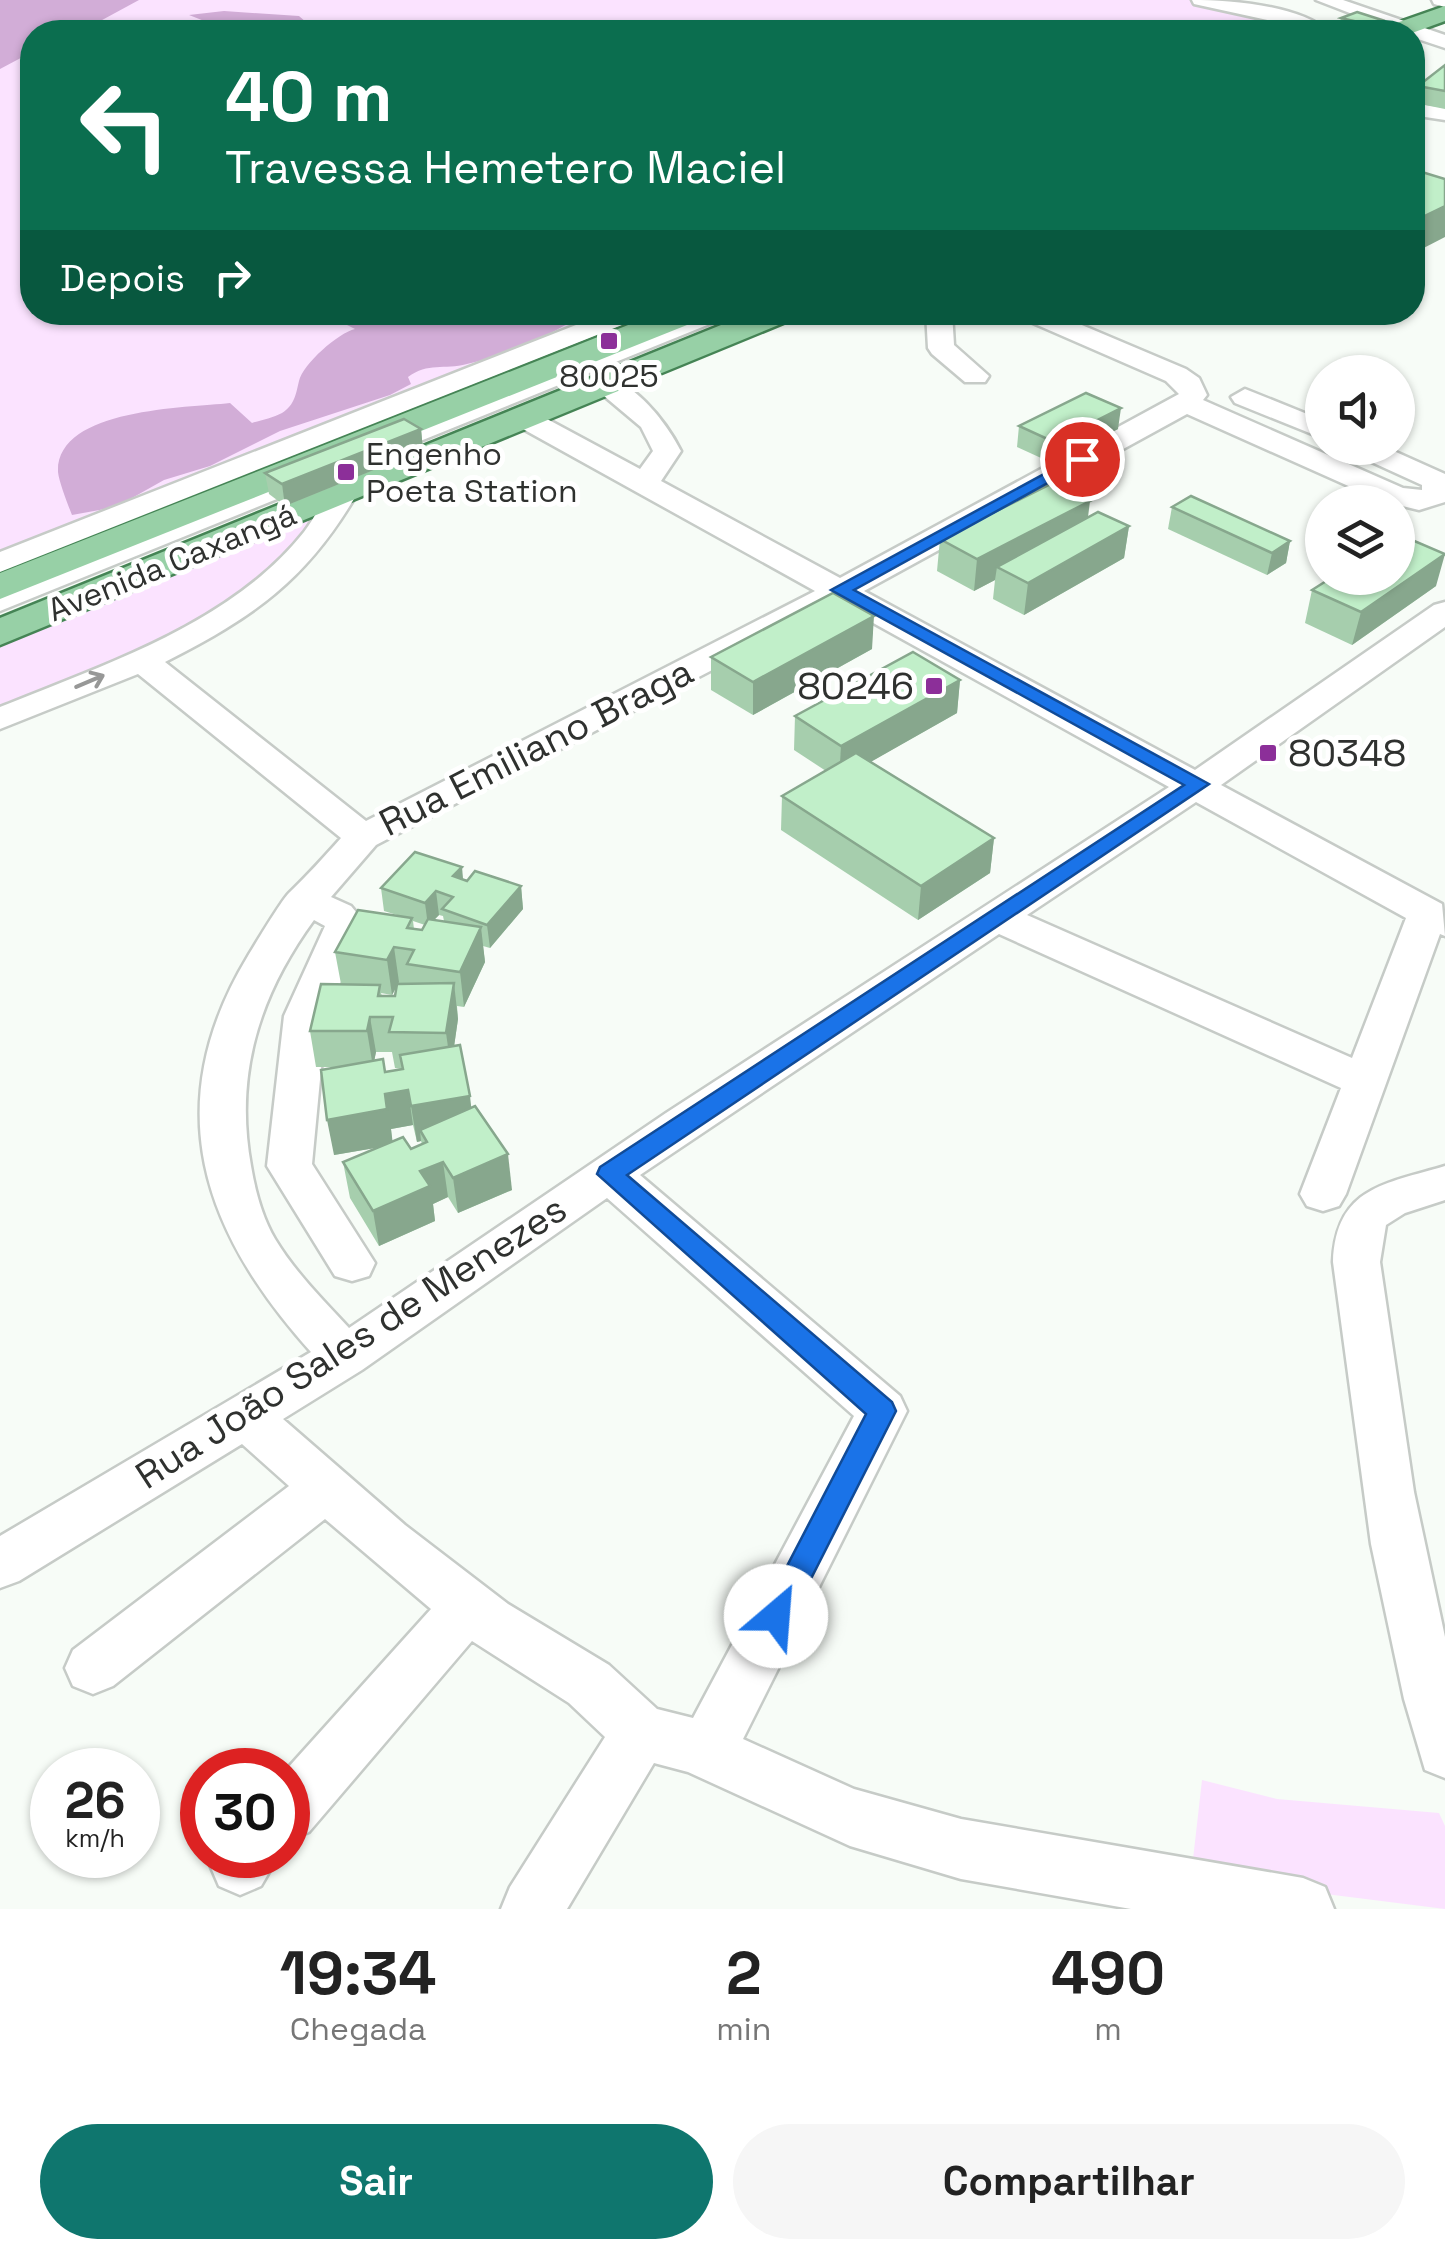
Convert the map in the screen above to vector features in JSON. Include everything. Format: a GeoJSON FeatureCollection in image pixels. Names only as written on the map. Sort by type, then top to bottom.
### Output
{"type":"FeatureCollection","features":[{"type":"Feature","properties":{"kind":"main road"},"geometry":{"type":"LineString","coordinates":[[1425,37],[1445,12]]}},
{"type":"Feature","properties":{"kind":"main road","name":"Avenida Caxangá"},"geometry":{"type":"LineString","coordinates":[[0,587],[658,325]]}},
{"type":"Feature","properties":{"kind":"main road","name":"Avenida Caxangá"},"geometry":{"type":"LineString","coordinates":[[0,632],[750,325]]}},
{"type":"Feature","properties":{"kind":"street"},"geometry":{"type":"LineString","coordinates":[[1200,0],[1289,20]]}},
{"type":"Feature","properties":{"kind":"street"},"geometry":{"type":"LineString","coordinates":[[1330,2],[1358,0]]}},
{"type":"Feature","properties":{"kind":"street"},"geometry":{"type":"LineString","coordinates":[[1330,2],[1379,20]]}},
{"type":"Feature","properties":{"kind":"street"},"geometry":{"type":"LineString","coordinates":[[0,563],[600,325]]}},
{"type":"Feature","properties":{"kind":"street"},"geometry":{"type":"LineString","coordinates":[[0,601],[686,325]]}},
{"type":"Feature","properties":{"kind":"street"},"geometry":{"type":"LineString","coordinates":[[0,623],[730,325]]}},
{"type":"Feature","properties":{"kind":"street"},"geometry":{"type":"LineString","coordinates":[[939,325],[940,348],[975,376]]}},
{"type":"Feature","properties":{"kind":"street"},"geometry":{"type":"LineString","coordinates":[[1059,325],[1176,375],[1192,390],[1193,395],[1186,403],[1305,456]]}},
{"type":"Feature","properties":{"kind":"street"},"geometry":{"type":"LineString","coordinates":[[605,385],[653,423],[667,451],[645,483]]}},
{"type":"Feature","properties":{"kind":"street"},"geometry":{"type":"LineString","coordinates":[[1245,397],[1305,423]]}},
{"type":"Feature","properties":{"kind":"street","name":"Rua Emiliano Braga"},"geometry":{"type":"LineString","coordinates":[[346,1356],[284,1289],[256,1247],[233,1197],[220,1116],[229,1037],[261,962],[304,900],[363,836],[840,590],[1186,403]]}},
{"type":"Feature","properties":{"kind":"street"},"geometry":{"type":"LineString","coordinates":[[524,418],[1199,784],[1436,918],[1364,1081],[1323,1194]]}},
{"type":"Feature","properties":{"kind":"street"},"geometry":{"type":"LineString","coordinates":[[1326,465],[1393,495],[1419,501],[1438,495],[1436,482],[1405,465]]}},
{"type":"Feature","properties":{"kind":"street","name":"Avenida Caxangá"},"geometry":{"type":"LineString","coordinates":[[0,719],[142,660],[200,631],[270,583],[333,516],[343,492]]}},
{"type":"Feature","properties":{"kind":"street","name":"Rua João Sales de Menezes"},"geometry":{"type":"LineString","coordinates":[[0,1564],[346,1356],[610,1174],[1199,784],[1445,612]]}},
{"type":"Feature","properties":{"kind":"street"},"geometry":{"type":"LineString","coordinates":[[142,660],[363,836]]}},
{"type":"Feature","properties":{"kind":"street"},"geometry":{"type":"LineString","coordinates":[[304,900],[337,915],[346,924],[305,1016],[289,1166],[352,1264]]}},
{"type":"Feature","properties":{"kind":"street"},"geometry":{"type":"LineString","coordinates":[[996,917],[1364,1081]]}},
{"type":"Feature","properties":{"kind":"street"},"geometry":{"type":"LineString","coordinates":[[610,1174],[882,1411],[706,1752]]}},
{"type":"Feature","properties":{"kind":"street"},"geometry":{"type":"LineString","coordinates":[[1445,1183],[1374,1209],[1360,1231],[1358,1262],[1376,1421],[1409,1611],[1445,1750]]}},
{"type":"Feature","properties":{"kind":"street"},"geometry":{"type":"LineString","coordinates":[[247,1416],[386,1542],[468,1606],[589,1684],[640,1732],[706,1752],[850,1818],[960,1849],[1303,1909]]}},
{"type":"Feature","properties":{"kind":"street"},"geometry":{"type":"LineString","coordinates":[[93,1668],[326,1488]]}},
{"type":"Feature","properties":{"kind":"street"},"geometry":{"type":"LineString","coordinates":[[310,1786],[468,1606]]}},
{"type":"Feature","properties":{"kind":"street"},"geometry":{"type":"LineString","coordinates":[[532,1909],[640,1732]]}},
{"type":"Feature","properties":{"kind":"shaded area"},"geometry":{"type":"Polygon","coordinates":[[[0,0],[1229,0],[1315,20],[20,20],[20,325],[633,325],[0,577],[0,0]]]}},
{"type":"Feature","properties":{"kind":"shaded area"},"geometry":{"type":"Polygon","coordinates":[[[0,0],[139,0],[102,20],[20,20],[20,58],[0,69],[0,0]]]}},
{"type":"Feature","properties":{"kind":"shaded area"},"geometry":{"type":"Polygon","coordinates":[[[224,11],[299,16],[304,20],[202,20],[189,15],[224,11]]]}},
{"type":"Feature","properties":{"kind":"shaded area"},"geometry":{"type":"Polygon","coordinates":[[[347,325],[565,325],[498,355],[415,372],[408,377],[411,384],[390,395],[280,431],[210,466],[164,480],[116,507],[72,515],[58,472],[63,451],[78,435],[127,415],[184,407],[230,403],[252,423],[278,415],[292,403],[302,374],[314,358],[355,329],[347,325]]]}},
{"type":"Feature","properties":{"kind":"shaded area"},"geometry":{"type":"Polygon","coordinates":[[[315,517],[251,585],[213,612],[130,655],[0,709],[0,647],[315,517]]]}},
{"type":"Feature","properties":{"kind":"shaded area"},"geometry":{"type":"Polygon","coordinates":[[[1202,1780],[1277,1799],[1439,1813],[1445,1826],[1445,1909],[1191,1877],[1202,1780]]]}},
{"type":"Feature","properties":{"kind":"building"},"geometry":{"type":"Polygon","coordinates":[[[1357,12],[1382,20],[1350,20],[1341,18],[1357,12]]]}},
{"type":"Feature","properties":{"kind":"building"},"geometry":{"type":"Polygon","coordinates":[[[1445,65],[1445,91],[1425,87],[1425,81],[1445,65]]]}},
{"type":"Feature","properties":{"kind":"building"},"geometry":{"type":"Polygon","coordinates":[[[1425,173],[1445,179],[1445,206],[1425,216],[1425,173]]]}},
{"type":"Feature","properties":{"kind":"building"},"geometry":{"type":"Polygon","coordinates":[[[1086,393],[1121,408],[1054,442],[1019,426],[1086,393]]]}},
{"type":"Feature","properties":{"kind":"building"},"geometry":{"type":"Polygon","coordinates":[[[404,419],[421,429],[282,484],[265,473],[404,419]]]}},
{"type":"Feature","properties":{"kind":"building"},"geometry":{"type":"Polygon","coordinates":[[[1053,483],[1090,501],[977,559],[940,539],[1053,483]]]}},
{"type":"Feature","properties":{"kind":"building"},"geometry":{"type":"Polygon","coordinates":[[[1191,496],[1290,541],[1272,553],[1172,507],[1191,496]]]}},
{"type":"Feature","properties":{"kind":"building"},"geometry":{"type":"Polygon","coordinates":[[[1098,512],[1129,526],[1028,583],[997,567],[1098,512]]]}},
{"type":"Feature","properties":{"kind":"building"},"geometry":{"type":"Polygon","coordinates":[[[1415,541],[1445,554],[1415,575],[1415,541]]]}},
{"type":"Feature","properties":{"kind":"building"},"geometry":{"type":"Polygon","coordinates":[[[833,593],[874,616],[753,682],[711,657],[833,593]]]}},
{"type":"Feature","properties":{"kind":"building"},"geometry":{"type":"Polygon","coordinates":[[[1323,595],[1386,595],[1361,612],[1323,595]]]}},
{"type":"Feature","properties":{"kind":"building"},"geometry":{"type":"Polygon","coordinates":[[[913,652],[960,680],[841,746],[795,716],[913,652]]]}},
{"type":"Feature","properties":{"kind":"building"},"geometry":{"type":"Polygon","coordinates":[[[856,753],[994,838],[921,886],[782,796],[856,753]]]}},
{"type":"Feature","properties":{"kind":"building"},"geometry":{"type":"Polygon","coordinates":[[[415,852],[462,867],[453,876],[467,881],[475,871],[521,886],[487,925],[442,909],[453,897],[436,891],[425,903],[381,888],[415,852]]]}},
{"type":"Feature","properties":{"kind":"building"},"geometry":{"type":"Polygon","coordinates":[[[358,910],[412,918],[407,928],[422,930],[428,919],[481,927],[460,972],[407,964],[414,950],[394,947],[387,960],[335,952],[358,910]]]}},
{"type":"Feature","properties":{"kind":"building"},"geometry":{"type":"Polygon","coordinates":[[[454,983],[446,1033],[389,1032],[393,1017],[370,1017],[367,1031],[310,1031],[321,984],[380,985],[378,996],[395,996],[397,984],[454,983]]]}},
{"type":"Feature","properties":{"kind":"building"},"geometry":{"type":"Polygon","coordinates":[[[460,1045],[470,1096],[411,1106],[408,1090],[385,1094],[387,1109],[327,1120],[321,1070],[383,1059],[385,1072],[403,1069],[400,1055],[460,1045]]]}},
{"type":"Feature","properties":{"kind":"building"},"geometry":{"type":"Polygon","coordinates":[[[475,1106],[508,1154],[453,1178],[443,1162],[420,1171],[430,1186],[373,1211],[343,1162],[403,1137],[411,1149],[427,1142],[420,1130],[475,1106]]]}},
{"type":"Feature","properties":{"kind":"place","name":"80025"},"geometry":{"type":"Point","coordinates":[609,341]}},
{"type":"Feature","properties":{"kind":"place","name":"Engenho Poeta Station"},"geometry":{"type":"Point","coordinates":[346,472]}},
{"type":"Feature","properties":{"kind":"place","name":"80246"},"geometry":{"type":"Point","coordinates":[934,686]}},
{"type":"Feature","properties":{"kind":"place","name":"80348"},"geometry":{"type":"Point","coordinates":[1268,753]}},
{"type":"Feature","properties":{"kind":"route"},"geometry":{"type":"LineString","coordinates":[[776,1616],[882,1411],[610,1174],[1199,784],[840,590],[1082,459]]}}]}
